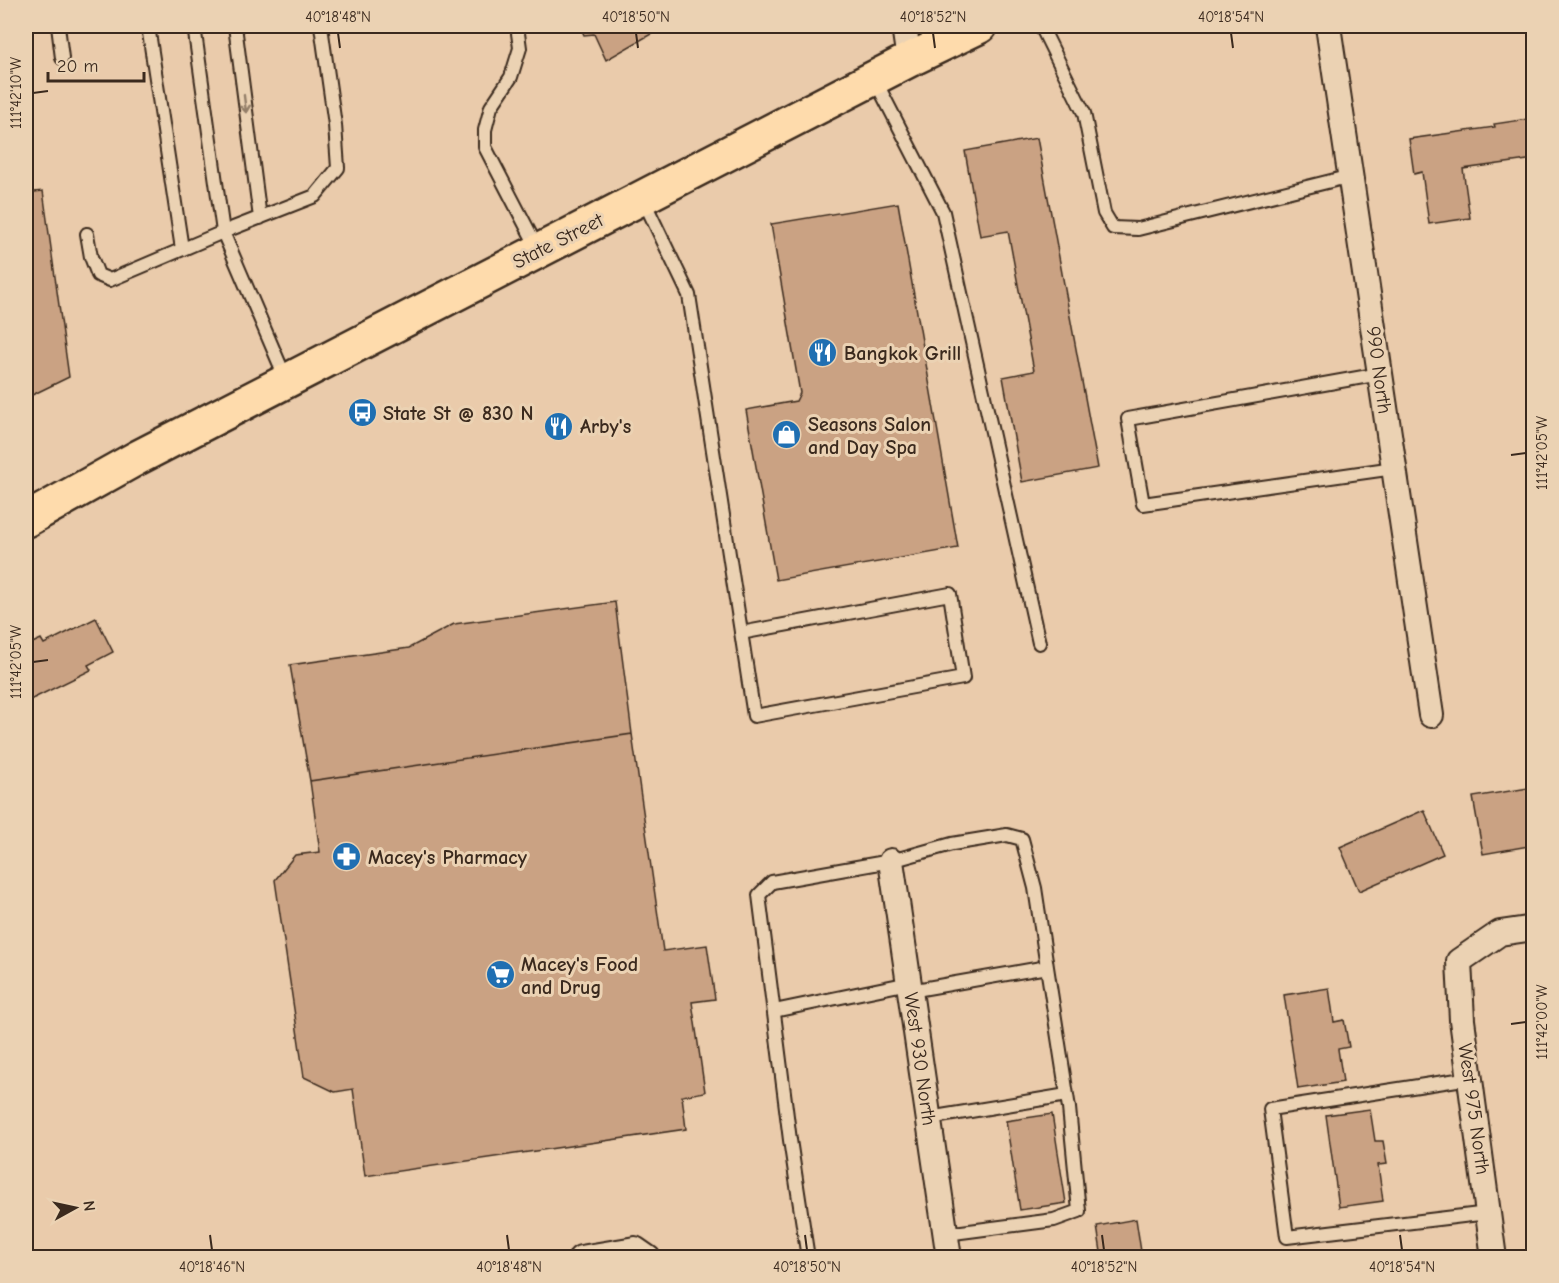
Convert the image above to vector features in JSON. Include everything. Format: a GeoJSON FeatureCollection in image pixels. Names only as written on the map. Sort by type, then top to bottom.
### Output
{"type":"FeatureCollection","features":[{"type":"Feature","properties":{"kind":"main road","name":"State Street"},"geometry":{"type":"LineString","coordinates":[[26,520],[137,458],[287,380],[909,60],[980,26]]}},
{"type":"Feature","properties":{"kind":"main road","name":"State Street"},"geometry":{"type":"LineString","coordinates":[[26,496],[137,458]]}},
{"type":"Feature","properties":{"kind":"street"},"geometry":{"type":"LineString","coordinates":[[904,26],[909,60]]}},
{"type":"Feature","properties":{"kind":"street","name":"990 North"},"geometry":{"type":"LineString","coordinates":[[1328,26],[1431,715]]}},
{"type":"Feature","properties":{"kind":"street","name":"West 930 North"},"geometry":{"type":"LineString","coordinates":[[891,861],[947,1246]]}},
{"type":"Feature","properties":{"kind":"street","name":"West 975 North"},"geometry":{"type":"LineString","coordinates":[[1494,1257],[1462,1020],[1459,961],[1500,933],[1533,928]]}},
{"type":"Feature","properties":{"kind":"street"},"geometry":{"type":"LineString","coordinates":[[581,1257],[635,1249],[648,1257]]}},
{"type":"Feature","properties":{"kind":"lane"},"geometry":{"type":"LineString","coordinates":[[58,26],[62,58]]}},
{"type":"Feature","properties":{"kind":"lane"},"geometry":{"type":"LineString","coordinates":[[148,26],[182,249]]}},
{"type":"Feature","properties":{"kind":"lane"},"geometry":{"type":"LineString","coordinates":[[194,26],[223,232],[287,380]]}},
{"type":"Feature","properties":{"kind":"lane"},"geometry":{"type":"LineString","coordinates":[[235,26],[260,218]]}},
{"type":"Feature","properties":{"kind":"lane"},"geometry":{"type":"LineString","coordinates":[[87,234],[98,275],[110,280],[315,196],[338,168],[335,125],[321,26]]}},
{"type":"Feature","properties":{"kind":"lane"},"geometry":{"type":"LineString","coordinates":[[518,26],[520,48],[511,77],[491,107],[484,130],[485,147],[538,251]]}},
{"type":"Feature","properties":{"kind":"lane"},"geometry":{"type":"LineString","coordinates":[[1041,26],[1084,113],[1104,213],[1113,228],[1138,230],[1351,176]]}},
{"type":"Feature","properties":{"kind":"lane"},"geometry":{"type":"LineString","coordinates":[[874,78],[943,212],[1039,643]]}},
{"type":"Feature","properties":{"kind":"lane"},"geometry":{"type":"LineString","coordinates":[[642,197],[689,295],[741,633],[754,716],[963,678],[950,594],[741,633]]}},
{"type":"Feature","properties":{"kind":"lane"},"geometry":{"type":"LineString","coordinates":[[1380,374],[1128,420],[1143,504],[1394,468]]}},
{"type":"Feature","properties":{"kind":"lane"},"geometry":{"type":"LineString","coordinates":[[808,1257],[790,1140],[759,895],[772,882],[891,861],[952,844],[1007,835],[1022,839],[1035,888],[1067,1095],[1079,1211],[1054,1220],[947,1246]]}},
{"type":"Feature","properties":{"kind":"lane"},"geometry":{"type":"LineString","coordinates":[[774,1011],[909,987],[1047,967]]}},
{"type":"Feature","properties":{"kind":"lane"},"geometry":{"type":"LineString","coordinates":[[1470,1078],[1270,1108],[1287,1237],[1488,1213]]}},
{"type":"Feature","properties":{"kind":"lane"},"geometry":{"type":"LineString","coordinates":[[929,1118],[1067,1095]]}},
{"type":"Feature","properties":{"kind":"building"},"geometry":{"type":"Polygon","coordinates":[[[580,26],[665,26],[606,60],[594,34],[584,35],[580,26]]]}},
{"type":"Feature","properties":{"kind":"building"},"geometry":{"type":"Polygon","coordinates":[[[1534,118],[1534,159],[1463,169],[1470,218],[1429,224],[1422,172],[1414,174],[1409,139],[1495,127],[1494,124],[1534,118]]]}},
{"type":"Feature","properties":{"kind":"building"},"geometry":{"type":"Polygon","coordinates":[[[1037,138],[1098,468],[1022,482],[1003,377],[1034,371],[1008,231],[980,236],[965,151],[1037,138]]]}},
{"type":"Feature","properties":{"kind":"building"},"geometry":{"type":"Polygon","coordinates":[[[43,191],[69,377],[26,398],[26,193],[43,191]]]}},
{"type":"Feature","properties":{"kind":"building"},"geometry":{"type":"Polygon","coordinates":[[[898,203],[958,548],[776,580],[746,410],[796,401],[800,393],[771,224],[898,203]]]}},
{"type":"Feature","properties":{"kind":"building"},"geometry":{"type":"Polygon","coordinates":[[[615,602],[632,734],[310,781],[290,665],[409,648],[454,624],[615,602]]]}},
{"type":"Feature","properties":{"kind":"building"},"geometry":{"type":"Polygon","coordinates":[[[96,618],[113,652],[88,665],[91,670],[26,702],[26,646],[41,639],[44,644],[96,618]]]}},
{"type":"Feature","properties":{"kind":"building","name":"Macey's Food and Drug"},"geometry":{"type":"Polygon","coordinates":[[[632,734],[663,951],[707,945],[715,999],[692,1002],[705,1092],[682,1096],[686,1129],[365,1176],[353,1089],[335,1092],[304,1077],[275,880],[295,855],[320,852],[310,781],[632,734]]]}},
{"type":"Feature","properties":{"kind":"building"},"geometry":{"type":"Polygon","coordinates":[[[1534,787],[1534,845],[1483,854],[1473,797],[1534,787]]]}},
{"type":"Feature","properties":{"kind":"building"},"geometry":{"type":"Polygon","coordinates":[[[1424,810],[1443,854],[1359,891],[1340,847],[1424,810]]]}},
{"type":"Feature","properties":{"kind":"building"},"geometry":{"type":"Polygon","coordinates":[[[1329,988],[1334,1022],[1344,1020],[1349,1047],[1338,1049],[1343,1082],[1298,1089],[1284,995],[1329,988]]]}},
{"type":"Feature","properties":{"kind":"building"},"geometry":{"type":"Polygon","coordinates":[[[1370,1109],[1375,1141],[1383,1141],[1387,1164],[1378,1165],[1383,1201],[1339,1207],[1326,1115],[1370,1109]]]}},
{"type":"Feature","properties":{"kind":"building"},"geometry":{"type":"Polygon","coordinates":[[[1052,1114],[1066,1203],[1020,1210],[1006,1121],[1052,1114]]]}},
{"type":"Feature","properties":{"kind":"building"},"geometry":{"type":"Polygon","coordinates":[[[1136,1219],[1142,1258],[1069,1258],[1101,1252],[1097,1226],[1136,1219]]]}},
{"type":"Feature","properties":{"kind":"place","name":"Bangkok Grill"},"geometry":{"type":"Point","coordinates":[823,353]}},
{"type":"Feature","properties":{"kind":"place","name":"State St @ 830 N"},"geometry":{"type":"Point","coordinates":[362,413]}},
{"type":"Feature","properties":{"kind":"place","name":"Arby's"},"geometry":{"type":"Point","coordinates":[559,426]}},
{"type":"Feature","properties":{"kind":"place","name":"Seasons Salon and Day Spa"},"geometry":{"type":"Point","coordinates":[787,435]}},
{"type":"Feature","properties":{"kind":"place","name":"Macey's Pharmacy"},"geometry":{"type":"Point","coordinates":[347,857]}},
{"type":"Feature","properties":{"kind":"place","name":"Macey's Food and Drug"},"geometry":{"type":"Point","coordinates":[500,975]}}]}
